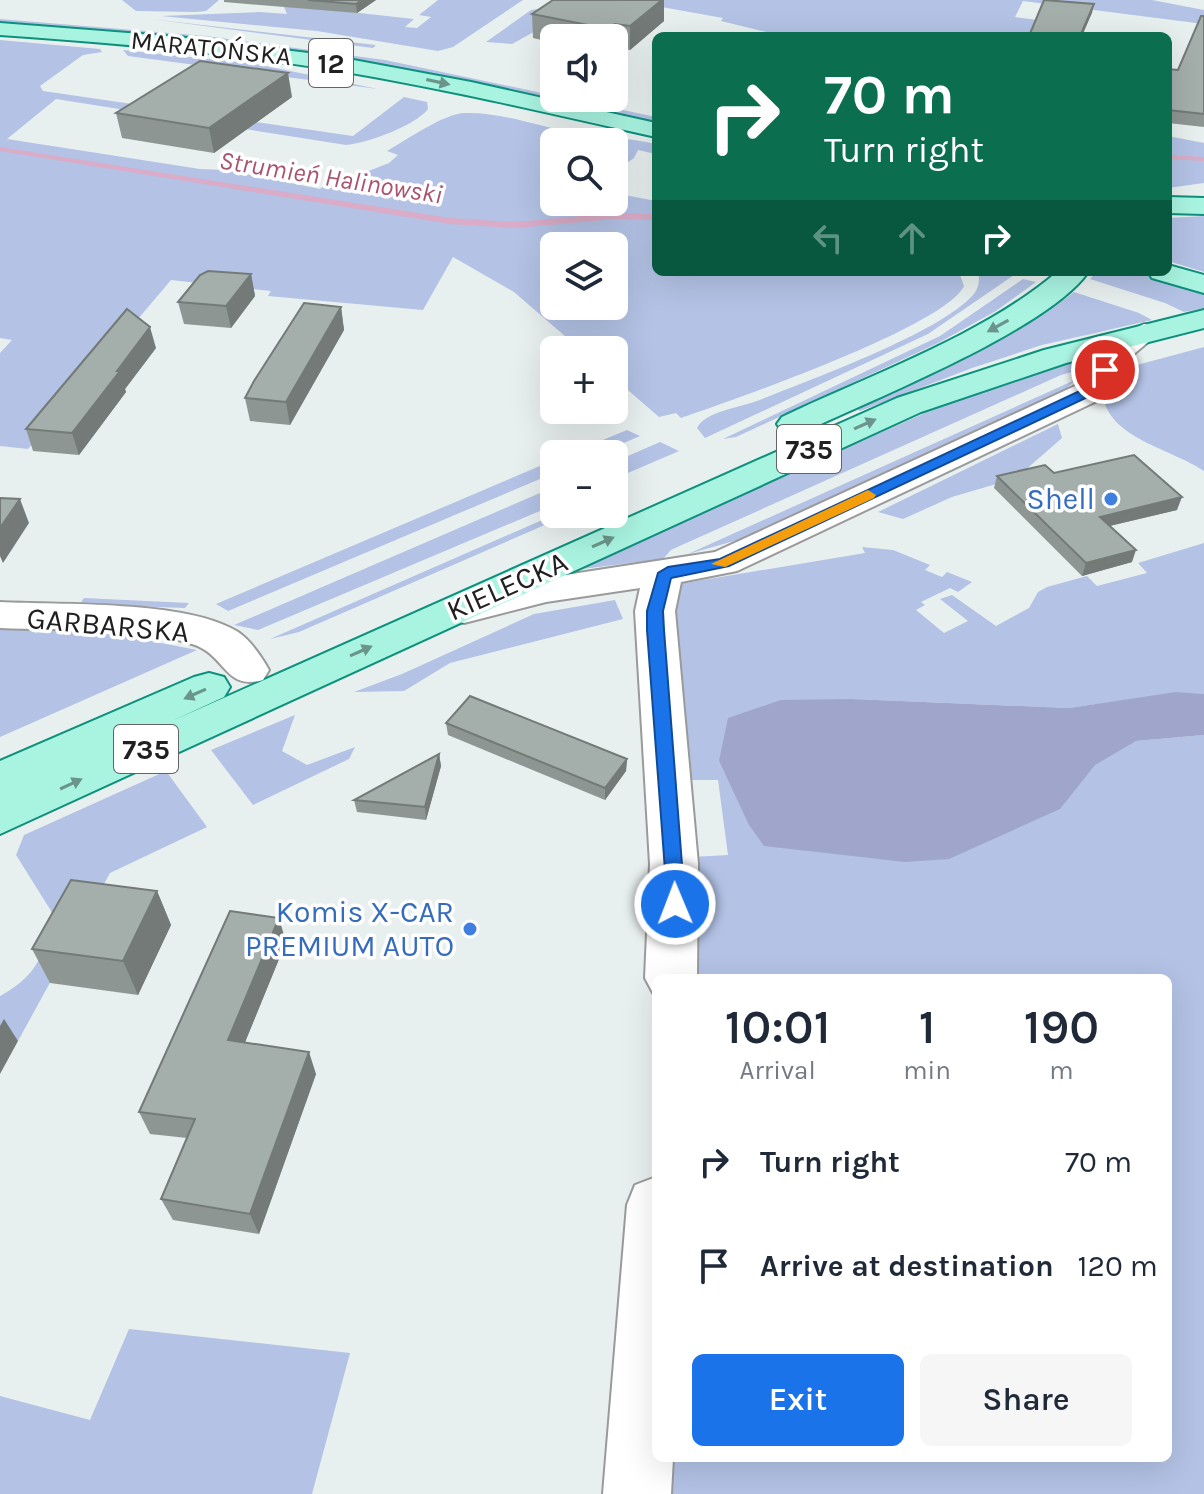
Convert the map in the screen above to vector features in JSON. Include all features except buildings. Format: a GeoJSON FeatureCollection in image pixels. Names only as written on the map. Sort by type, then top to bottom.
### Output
{"type":"FeatureCollection","features":[{"type":"Feature","properties":{"kind":"main road","name":"MARATOŃSKA"},"geometry":{"type":"LineString","coordinates":[[0,15],[289,41],[441,65],[540,85]]}},
{"type":"Feature","properties":{"kind":"main road","name":"MARATOŃSKA"},"geometry":{"type":"LineString","coordinates":[[0,29],[208,46],[342,64],[652,129]]}},
{"type":"Feature","properties":{"kind":"main road"},"geometry":{"type":"LineString","coordinates":[[628,105],[652,110]]}},
{"type":"Feature","properties":{"kind":"main road"},"geometry":{"type":"LineString","coordinates":[[1172,205],[1204,206]]}},
{"type":"Feature","properties":{"kind":"main road"},"geometry":{"type":"LineString","coordinates":[[1172,275],[1204,284]]}},
{"type":"Feature","properties":{"kind":"main road","name":"735"},"geometry":{"type":"LineString","coordinates":[[628,500],[989,331],[1042,300],[1064,276]]}},
{"type":"Feature","properties":{"kind":"main road","name":"KIELECKA"},"geometry":{"type":"LineString","coordinates":[[0,817],[909,405],[988,374],[1204,319]]}},
{"type":"Feature","properties":{"kind":"main road","name":"KIELECKA"},"geometry":{"type":"LineString","coordinates":[[0,780],[567,528]]}},
{"type":"Feature","properties":{"kind":"street"},"geometry":{"type":"LineString","coordinates":[[430,620],[510,598],[617,579],[644,592],[661,591],[1087,393],[1124,346],[1144,333]]}},
{"type":"Feature","properties":{"kind":"street"},"geometry":{"type":"LineString","coordinates":[[661,591],[674,864],[671,974]]}},
{"type":"Feature","properties":{"kind":"street","name":"GARBARSKA"},"geometry":{"type":"LineString","coordinates":[[0,615],[149,624],[196,631],[222,640],[248,670]]}},
{"type":"Feature","properties":{"kind":"street"},"geometry":{"type":"LineString","coordinates":[[637,1494],[652,1266]]}},
{"type":"Feature","properties":{"kind":"shaded area"},"geometry":{"type":"Polygon","coordinates":[[[122,0],[219,0],[206,11],[196,12],[136,11],[122,0]]]}},
{"type":"Feature","properties":{"kind":"shaded area"},"geometry":{"type":"Polygon","coordinates":[[[314,0],[305,7],[414,19],[405,27],[417,28],[431,17],[419,15],[438,0],[523,0],[453,47],[438,51],[317,31],[161,16],[260,12],[287,14],[284,7],[314,0]]]}},
{"type":"Feature","properties":{"kind":"shaded area"},"geometry":{"type":"Polygon","coordinates":[[[664,0],[1152,0],[1204,10],[1204,24],[1023,1],[1015,17],[1038,20],[1037,25],[1086,32],[766,32],[721,21],[723,18],[656,6],[664,0]]]}},
{"type":"Feature","properties":{"kind":"shaded area"},"geometry":{"type":"Polygon","coordinates":[[[545,8],[540,29],[512,44],[486,42],[531,10],[545,8]]]}},
{"type":"Feature","properties":{"kind":"shaded area"},"geometry":{"type":"Polygon","coordinates":[[[0,19],[206,36],[385,60],[540,93],[540,100],[353,61],[0,25],[0,19]]]}},
{"type":"Feature","properties":{"kind":"shaded area"},"geometry":{"type":"Polygon","coordinates":[[[151,19],[376,45],[373,48],[151,19]]]}},
{"type":"Feature","properties":{"kind":"shaded area"},"geometry":{"type":"Polygon","coordinates":[[[0,40],[100,49],[102,52],[83,55],[40,86],[43,91],[353,136],[404,97],[427,102],[428,109],[413,122],[390,133],[346,145],[56,99],[7,139],[200,169],[248,171],[246,174],[320,189],[326,184],[333,185],[389,163],[398,155],[387,151],[447,117],[465,113],[493,115],[553,128],[540,128],[540,216],[628,216],[628,196],[652,200],[652,276],[960,276],[964,286],[948,303],[879,341],[788,379],[681,418],[676,413],[659,417],[628,390],[628,336],[565,336],[546,320],[628,320],[628,232],[540,232],[540,315],[514,292],[453,257],[423,310],[268,296],[271,291],[171,280],[28,449],[0,446],[0,353],[12,340],[0,338],[0,40]]]}},
{"type":"Feature","properties":{"kind":"shaded area"},"geometry":{"type":"Polygon","coordinates":[[[123,50],[256,64],[378,89],[128,56],[123,50]]]}},
{"type":"Feature","properties":{"kind":"shaded area"},"geometry":{"type":"Polygon","coordinates":[[[628,111],[652,116],[652,123],[598,112],[628,111]]]}},
{"type":"Feature","properties":{"kind":"shaded area"},"geometry":{"type":"Polygon","coordinates":[[[1172,137],[1204,143],[1204,183],[1172,187],[1172,137]]]}},
{"type":"Feature","properties":{"kind":"shaded area"},"geometry":{"type":"Polygon","coordinates":[[[628,139],[652,143],[652,153],[638,150],[628,162],[628,139]]]}},
{"type":"Feature","properties":{"kind":"shaded area"},"geometry":{"type":"Polygon","coordinates":[[[1204,216],[1204,272],[1172,262],[1172,218],[1204,216]]]}},
{"type":"Feature","properties":{"kind":"shaded area"},"geometry":{"type":"Polygon","coordinates":[[[1013,276],[928,334],[705,438],[697,428],[715,414],[839,369],[932,325],[973,295],[979,278],[1013,276]]]}},
{"type":"Feature","properties":{"kind":"shaded area"},"geometry":{"type":"Polygon","coordinates":[[[1093,276],[1149,276],[1204,294],[1204,308],[1184,312],[1090,279],[1093,276]]]}},
{"type":"Feature","properties":{"kind":"shaded area"},"geometry":{"type":"Polygon","coordinates":[[[1023,279],[1036,282],[996,311],[938,343],[736,437],[723,439],[940,336],[1023,279]]]}},
{"type":"Feature","properties":{"kind":"shaded area"},"geometry":{"type":"Polygon","coordinates":[[[1074,292],[1152,320],[1042,345],[860,411],[857,409],[997,342],[1074,292]]]}},
{"type":"Feature","properties":{"kind":"shaded area"},"geometry":{"type":"Polygon","coordinates":[[[1204,347],[1204,471],[1129,432],[1107,410],[1103,395],[1122,369],[1204,347]]]}},
{"type":"Feature","properties":{"kind":"shaded area"},"geometry":{"type":"Polygon","coordinates":[[[1091,356],[1094,358],[1086,368],[1061,375],[684,544],[671,550],[663,559],[582,569],[589,562],[986,386],[1091,356]]]}},
{"type":"Feature","properties":{"kind":"shaded area"},"geometry":{"type":"Polygon","coordinates":[[[1075,380],[1065,390],[769,531],[688,554],[1075,380]]]}},
{"type":"Feature","properties":{"kind":"shaded area"},"geometry":{"type":"Polygon","coordinates":[[[1058,424],[1062,438],[1023,472],[1003,482],[952,497],[903,519],[878,512],[1058,424]]]}},
{"type":"Feature","properties":{"kind":"shaded area"},"geometry":{"type":"Polygon","coordinates":[[[627,430],[640,436],[628,441],[603,440],[627,430]]]}},
{"type":"Feature","properties":{"kind":"shaded area"},"geometry":{"type":"Polygon","coordinates":[[[660,442],[679,451],[628,473],[628,456],[660,442]]]}},
{"type":"Feature","properties":{"kind":"shaded area"},"geometry":{"type":"Polygon","coordinates":[[[540,466],[540,479],[228,611],[216,604],[540,466]]]}},
{"type":"Feature","properties":{"kind":"shaded area"},"geometry":{"type":"Polygon","coordinates":[[[540,493],[540,511],[258,630],[234,625],[540,493]]]}},
{"type":"Feature","properties":{"kind":"shaded area"},"geometry":{"type":"Polygon","coordinates":[[[540,521],[540,527],[299,632],[270,639],[540,521]]]}},
{"type":"Feature","properties":{"kind":"shaded area"},"geometry":{"type":"Polygon","coordinates":[[[1204,543],[1204,694],[1176,693],[1069,708],[853,699],[719,761],[754,832],[856,856],[1136,741],[1204,735],[1204,1494],[664,1494],[665,1462],[1172,1462],[1172,974],[689,974],[692,857],[728,855],[718,780],[684,780],[673,585],[865,553],[862,547],[893,550],[930,565],[925,570],[942,577],[947,572],[972,582],[958,592],[950,588],[921,602],[925,605],[916,610],[944,633],[968,621],[940,599],[952,595],[996,626],[1029,608],[1038,592],[1047,587],[1087,576],[1097,586],[1147,573],[1138,563],[1204,543]]]}},
{"type":"Feature","properties":{"kind":"shaded area"},"geometry":{"type":"Polygon","coordinates":[[[84,598],[189,603],[185,608],[80,604],[84,598]]]}},
{"type":"Feature","properties":{"kind":"shaded area"},"geometry":{"type":"Polygon","coordinates":[[[615,600],[623,619],[450,663],[404,691],[354,692],[402,674],[534,614],[615,600]]]}},
{"type":"Feature","properties":{"kind":"shaded area"},"geometry":{"type":"Polygon","coordinates":[[[0,628],[115,634],[197,650],[0,737],[0,628]]]}},
{"type":"Feature","properties":{"kind":"shaded area"},"geometry":{"type":"Polygon","coordinates":[[[1176,692],[1204,694],[1204,735],[1136,741],[1095,765],[1060,809],[949,859],[905,862],[764,846],[749,825],[719,761],[728,718],[781,700],[853,699],[1069,708],[1176,692]]]}},
{"type":"Feature","properties":{"kind":"shaded area"},"geometry":{"type":"Polygon","coordinates":[[[295,715],[282,751],[307,765],[355,747],[349,759],[253,805],[211,750],[295,715]]]}},
{"type":"Feature","properties":{"kind":"shaded area"},"geometry":{"type":"Polygon","coordinates":[[[166,771],[207,827],[110,873],[18,1041],[0,1039],[0,996],[24,980],[38,962],[53,914],[16,855],[24,835],[166,771]]]}},
{"type":"Feature","properties":{"kind":"shaded area"},"geometry":{"type":"Polygon","coordinates":[[[129,1329],[350,1353],[312,1494],[0,1494],[0,1396],[90,1420],[129,1329]]]}},
{"type":"Feature","properties":{"kind":"waterway","name":"Strumień Halinowski"},"geometry":{"type":"LineString","coordinates":[[0,149],[450,221],[516,225],[615,216],[652,217]]}},
{"type":"Feature","properties":{"kind":"waterway","name":"Strumień Halinowski"},"geometry":{"type":"LineString","coordinates":[[1172,157],[1204,159]]}},
{"type":"Feature","properties":{"kind":"slow traffic"},"geometry":{"type":"LineString","coordinates":[[719,564],[868,495]]}},
{"type":"Feature","properties":{"kind":"place","name":"Shell"},"geometry":{"type":"Point","coordinates":[1111,499]}},
{"type":"Feature","properties":{"kind":"place","name":"Komis X-CAR PREMIUM AUTO"},"geometry":{"type":"Point","coordinates":[470,929]}},
{"type":"Feature","properties":{"kind":"route"},"geometry":{"type":"LineString","coordinates":[[675,904],[655,630],[660,584],[668,572],[724,563],[1087,393],[1105,370]]}}]}
